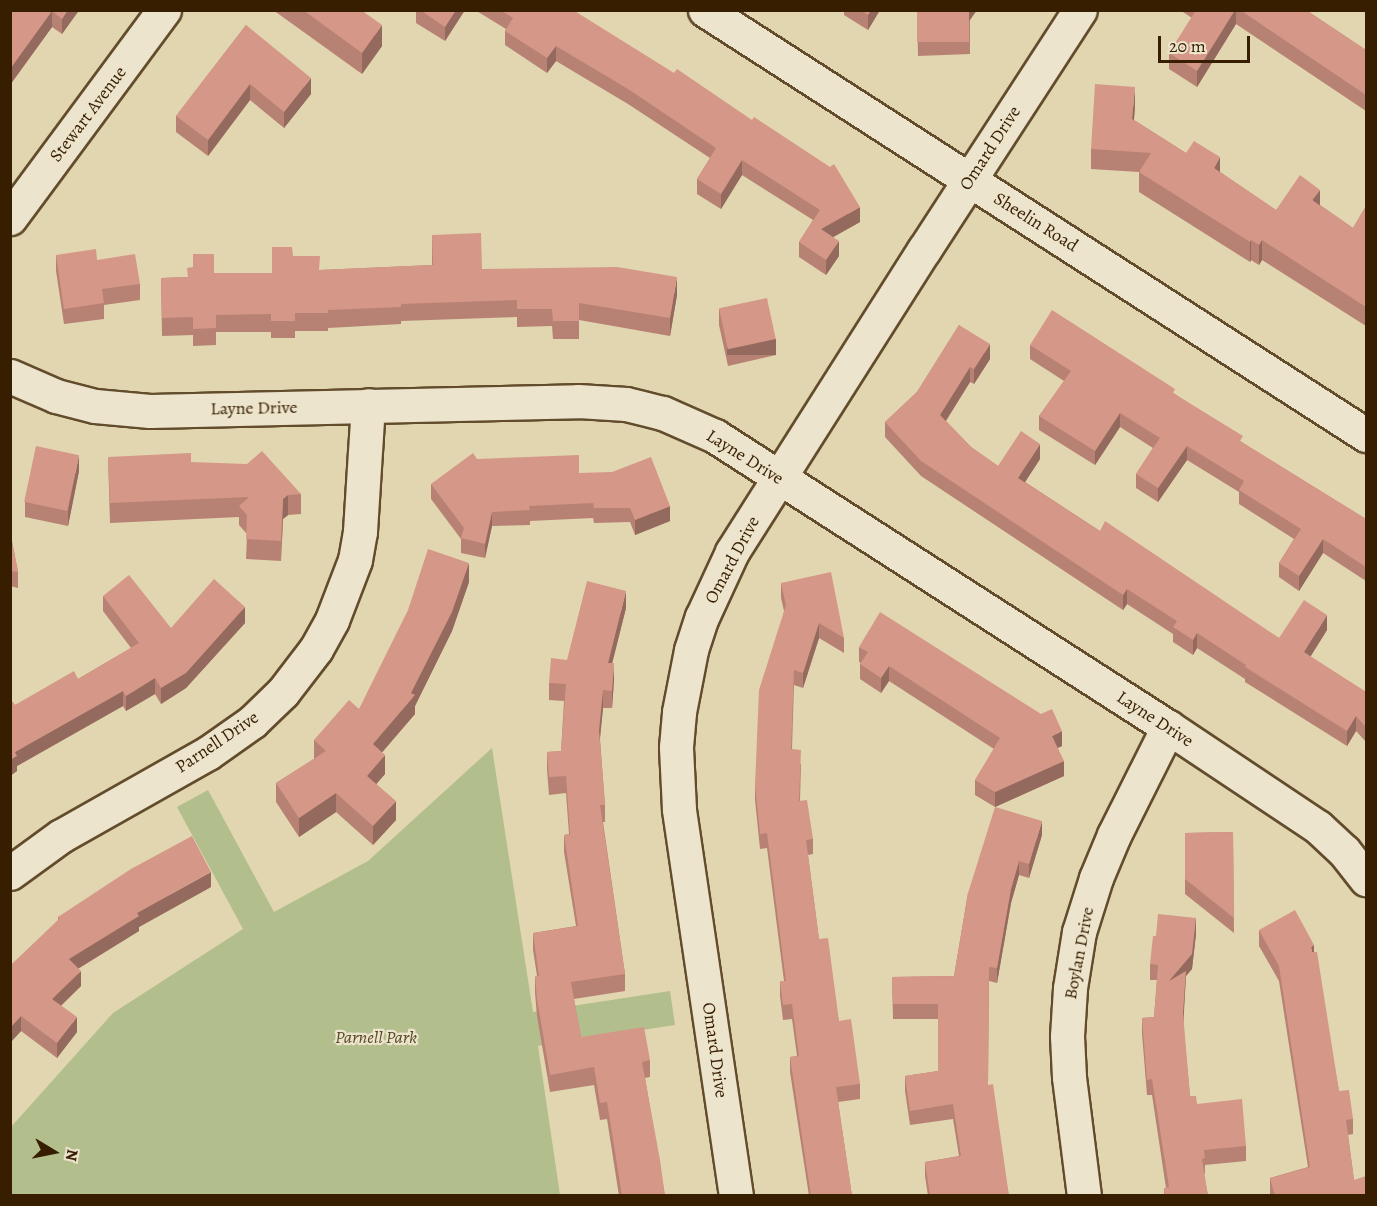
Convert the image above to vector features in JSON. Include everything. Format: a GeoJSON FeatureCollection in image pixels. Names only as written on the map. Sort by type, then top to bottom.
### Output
{"type":"FeatureCollection","features":[{"type":"Feature","properties":{"kind":"street","name":"Stewart Avenue"},"geometry":{"type":"LineString","coordinates":[[10,218],[164,10]]}},
{"type":"Feature","properties":{"kind":"street","name":"Sheelin Road"},"geometry":{"type":"LineString","coordinates":[[705,10],[1366,435]]}},
{"type":"Feature","properties":{"kind":"street","name":"Omard Drive"},"geometry":{"type":"LineString","coordinates":[[736,1196],[679,809],[676,747],[679,712],[687,671],[702,617],[732,552],[778,478],[1080,10]]}},
{"type":"Feature","properties":{"kind":"street","name":"Layne Drive"},"geometry":{"type":"LineString","coordinates":[[10,376],[56,396],[106,407],[150,411],[578,401],[626,404],[663,413],[698,428],[1168,727],[1318,827],[1344,851],[1366,879]]}},
{"type":"Feature","properties":{"kind":"street","name":"Parnell Drive"},"geometry":{"type":"LineString","coordinates":[[10,873],[61,836],[208,753],[252,722],[284,692],[316,649],[332,620],[354,560],[360,531],[368,405]]}},
{"type":"Feature","properties":{"kind":"street","name":"Boylan Drive"},"geometry":{"type":"LineString","coordinates":[[1084,1196],[1069,1077],[1067,1036],[1070,988],[1080,932],[1105,856],[1168,727]]}},
{"type":"Feature","properties":{"kind":"green space","name":"Parnell Park"},"geometry":{"type":"Polygon","coordinates":[[[492,748],[533,1012],[670,991],[675,1025],[538,1046],[560,1195],[11,1196],[11,1127],[113,1013],[243,929],[177,807],[208,790],[274,912],[368,861],[492,748]]]}},
{"type":"Feature","properties":{"kind":"building"},"geometry":{"type":"Polygon","coordinates":[[[10,10],[68,10],[62,19],[52,11],[10,69],[10,10]]]}},
{"type":"Feature","properties":{"kind":"building"},"geometry":{"type":"Polygon","coordinates":[[[303,10],[361,10],[382,25],[362,53],[303,10]]]}},
{"type":"Feature","properties":{"kind":"building"},"geometry":{"type":"Polygon","coordinates":[[[420,10],[456,10],[445,27],[420,10]]]}},
{"type":"Feature","properties":{"kind":"building"},"geometry":{"type":"Polygon","coordinates":[[[500,10],[573,10],[674,73],[677,69],[752,120],[754,117],[830,167],[834,164],[860,207],[821,229],[839,241],[826,260],[799,242],[820,210],[742,160],[721,194],[697,179],[716,148],[628,89],[556,46],[547,58],[505,31],[513,18],[500,10]]]}},
{"type":"Feature","properties":{"kind":"building"},"geometry":{"type":"Polygon","coordinates":[[[861,10],[871,10],[868,15],[861,10]]]}},
{"type":"Feature","properties":{"kind":"building"},"geometry":{"type":"Polygon","coordinates":[[[917,10],[969,10],[969,42],[917,42],[917,10]]]}},
{"type":"Feature","properties":{"kind":"building"},"geometry":{"type":"Polygon","coordinates":[[[1196,10],[1235,10],[1197,71],[1169,53],[1196,10]]]}},
{"type":"Feature","properties":{"kind":"building"},"geometry":{"type":"Polygon","coordinates":[[[1240,10],[1306,10],[1366,50],[1366,95],[1240,10]]]}},
{"type":"Feature","properties":{"kind":"building"},"geometry":{"type":"Polygon","coordinates":[[[246,25],[311,78],[284,112],[250,84],[208,140],[176,116],[246,25]]]}},
{"type":"Feature","properties":{"kind":"building"},"geometry":{"type":"Polygon","coordinates":[[[1095,84],[1135,87],[1132,119],[1186,153],[1194,141],[1220,157],[1214,168],[1276,210],[1300,175],[1320,190],[1312,200],[1353,228],[1366,206],[1366,307],[1262,240],[1259,245],[1251,240],[1250,242],[1139,172],[1151,153],[1091,149],[1095,84]]]}},
{"type":"Feature","properties":{"kind":"building"},"geometry":{"type":"Polygon","coordinates":[[[481,233],[482,269],[617,267],[677,277],[670,318],[579,303],[579,321],[553,321],[552,309],[517,309],[517,300],[401,304],[401,307],[328,310],[328,313],[295,313],[295,321],[271,321],[271,314],[216,315],[216,328],[193,329],[193,317],[162,318],[161,278],[188,277],[187,268],[193,267],[193,254],[214,254],[214,273],[272,273],[272,247],[292,247],[293,256],[320,256],[319,270],[433,265],[432,235],[481,233]]]}},
{"type":"Feature","properties":{"kind":"building"},"geometry":{"type":"Polygon","coordinates":[[[96,249],[97,260],[135,254],[140,284],[102,289],[104,303],[64,309],[56,255],[96,249]]]}},
{"type":"Feature","properties":{"kind":"building"},"geometry":{"type":"Polygon","coordinates":[[[767,298],[776,339],[728,349],[719,308],[767,298]]]}},
{"type":"Feature","properties":{"kind":"building"},"geometry":{"type":"Polygon","coordinates":[[[1052,310],[1175,389],[1173,393],[1243,436],[1240,441],[1366,519],[1366,567],[1323,539],[1299,576],[1279,563],[1301,529],[1239,490],[1244,481],[1187,446],[1158,488],[1136,474],[1160,438],[1120,413],[1095,451],[1039,416],[1071,371],[1030,345],[1052,310]]]}},
{"type":"Feature","properties":{"kind":"building"},"geometry":{"type":"Polygon","coordinates":[[[959,325],[990,344],[974,369],[970,367],[940,415],[971,447],[998,466],[1021,431],[1040,444],[1018,478],[1100,531],[1105,521],[1279,638],[1304,600],[1327,615],[1304,652],[1366,692],[1366,727],[1356,716],[1347,731],[1245,667],[1246,665],[1197,633],[1193,640],[1173,627],[1177,621],[1127,589],[1123,595],[921,461],[885,422],[917,392],[959,325]]]}},
{"type":"Feature","properties":{"kind":"building"},"geometry":{"type":"Polygon","coordinates":[[[36,446],[79,455],[67,511],[24,502],[36,446]]]}},
{"type":"Feature","properties":{"kind":"building"},"geometry":{"type":"Polygon","coordinates":[[[262,451],[301,494],[288,495],[283,499],[281,541],[246,539],[247,515],[239,506],[249,497],[110,503],[108,457],[191,453],[191,462],[247,464],[262,451]]]}},
{"type":"Feature","properties":{"kind":"building"},"geometry":{"type":"Polygon","coordinates":[[[473,453],[477,459],[579,455],[579,473],[612,472],[651,457],[670,506],[635,520],[630,508],[594,508],[593,503],[529,506],[530,510],[492,512],[485,544],[461,538],[464,528],[431,484],[473,453]]]}},
{"type":"Feature","properties":{"kind":"building"},"geometry":{"type":"Polygon","coordinates":[[[10,531],[18,572],[10,571],[10,531]]]}},
{"type":"Feature","properties":{"kind":"building"},"geometry":{"type":"Polygon","coordinates":[[[428,549],[469,563],[452,612],[411,693],[415,695],[373,744],[385,755],[367,776],[396,801],[373,826],[336,793],[299,818],[276,783],[326,751],[314,740],[349,700],[359,709],[408,610],[428,549]]]}},
{"type":"Feature","properties":{"kind":"building"},"geometry":{"type":"Polygon","coordinates":[[[831,572],[844,638],[819,623],[803,673],[794,670],[791,749],[801,750],[799,801],[807,800],[813,839],[806,840],[819,939],[828,938],[839,1021],[851,1019],[860,1084],[836,1087],[852,1196],[811,1196],[790,1057],[799,1056],[792,1004],[783,1005],[780,981],[786,981],[767,833],[760,834],[755,785],[759,690],[786,605],[781,583],[831,572]]]}},
{"type":"Feature","properties":{"kind":"building"},"geometry":{"type":"Polygon","coordinates":[[[129,575],[171,628],[214,579],[245,607],[186,673],[161,688],[155,678],[126,696],[123,691],[15,752],[17,756],[10,760],[10,699],[15,705],[74,671],[78,679],[139,643],[103,596],[129,575]]]}},
{"type":"Feature","properties":{"kind":"building"},"geometry":{"type":"Polygon","coordinates":[[[587,581],[626,591],[608,663],[614,663],[612,691],[603,690],[599,730],[605,805],[600,805],[625,974],[571,982],[581,1037],[644,1027],[650,1060],[642,1062],[665,1196],[622,1196],[607,1102],[600,1103],[594,1067],[550,1075],[537,999],[535,976],[539,976],[533,933],[578,926],[564,835],[570,834],[566,776],[549,777],[547,752],[561,751],[566,684],[549,683],[551,658],[567,660],[587,581]]]}},
{"type":"Feature","properties":{"kind":"building"},"geometry":{"type":"Polygon","coordinates":[[[880,612],[1041,714],[1052,709],[1062,731],[1052,736],[1064,761],[995,792],[975,780],[1000,738],[889,666],[881,678],[860,664],[868,652],[859,647],[880,612]]]}},
{"type":"Feature","properties":{"kind":"building"},"geometry":{"type":"Polygon","coordinates":[[[995,807],[1042,821],[1029,864],[1019,861],[1011,889],[997,968],[989,967],[988,1085],[993,1084],[1009,1196],[930,1196],[925,1162],[961,1156],[953,1104],[910,1111],[905,1076],[938,1071],[938,1004],[893,1004],[892,977],[954,976],[968,893],[995,807]]]}},
{"type":"Feature","properties":{"kind":"building"},"geometry":{"type":"Polygon","coordinates":[[[1233,832],[1234,918],[1185,879],[1185,833],[1233,832]]]}},
{"type":"Feature","properties":{"kind":"building"},"geometry":{"type":"Polygon","coordinates":[[[192,836],[211,872],[137,913],[139,916],[69,959],[81,971],[52,999],[77,1017],[57,1043],[21,1016],[10,1028],[10,966],[59,919],[58,917],[131,869],[192,836]]]}},
{"type":"Feature","properties":{"kind":"building"},"geometry":{"type":"Polygon","coordinates":[[[1295,910],[1314,945],[1311,947],[1312,952],[1317,952],[1339,1091],[1349,1090],[1353,1119],[1346,1120],[1354,1180],[1366,1176],[1366,1196],[1275,1196],[1270,1178],[1310,1167],[1279,966],[1259,930],[1295,910]]]}},
{"type":"Feature","properties":{"kind":"building"},"geometry":{"type":"Polygon","coordinates":[[[1158,914],[1196,918],[1192,954],[1169,981],[1186,971],[1183,1013],[1190,1096],[1196,1096],[1197,1104],[1242,1099],[1246,1146],[1204,1150],[1205,1158],[1202,1159],[1208,1196],[1165,1196],[1164,1188],[1169,1187],[1152,1079],[1147,1080],[1142,1018],[1154,1017],[1158,965],[1150,964],[1158,914]]]}}]}
